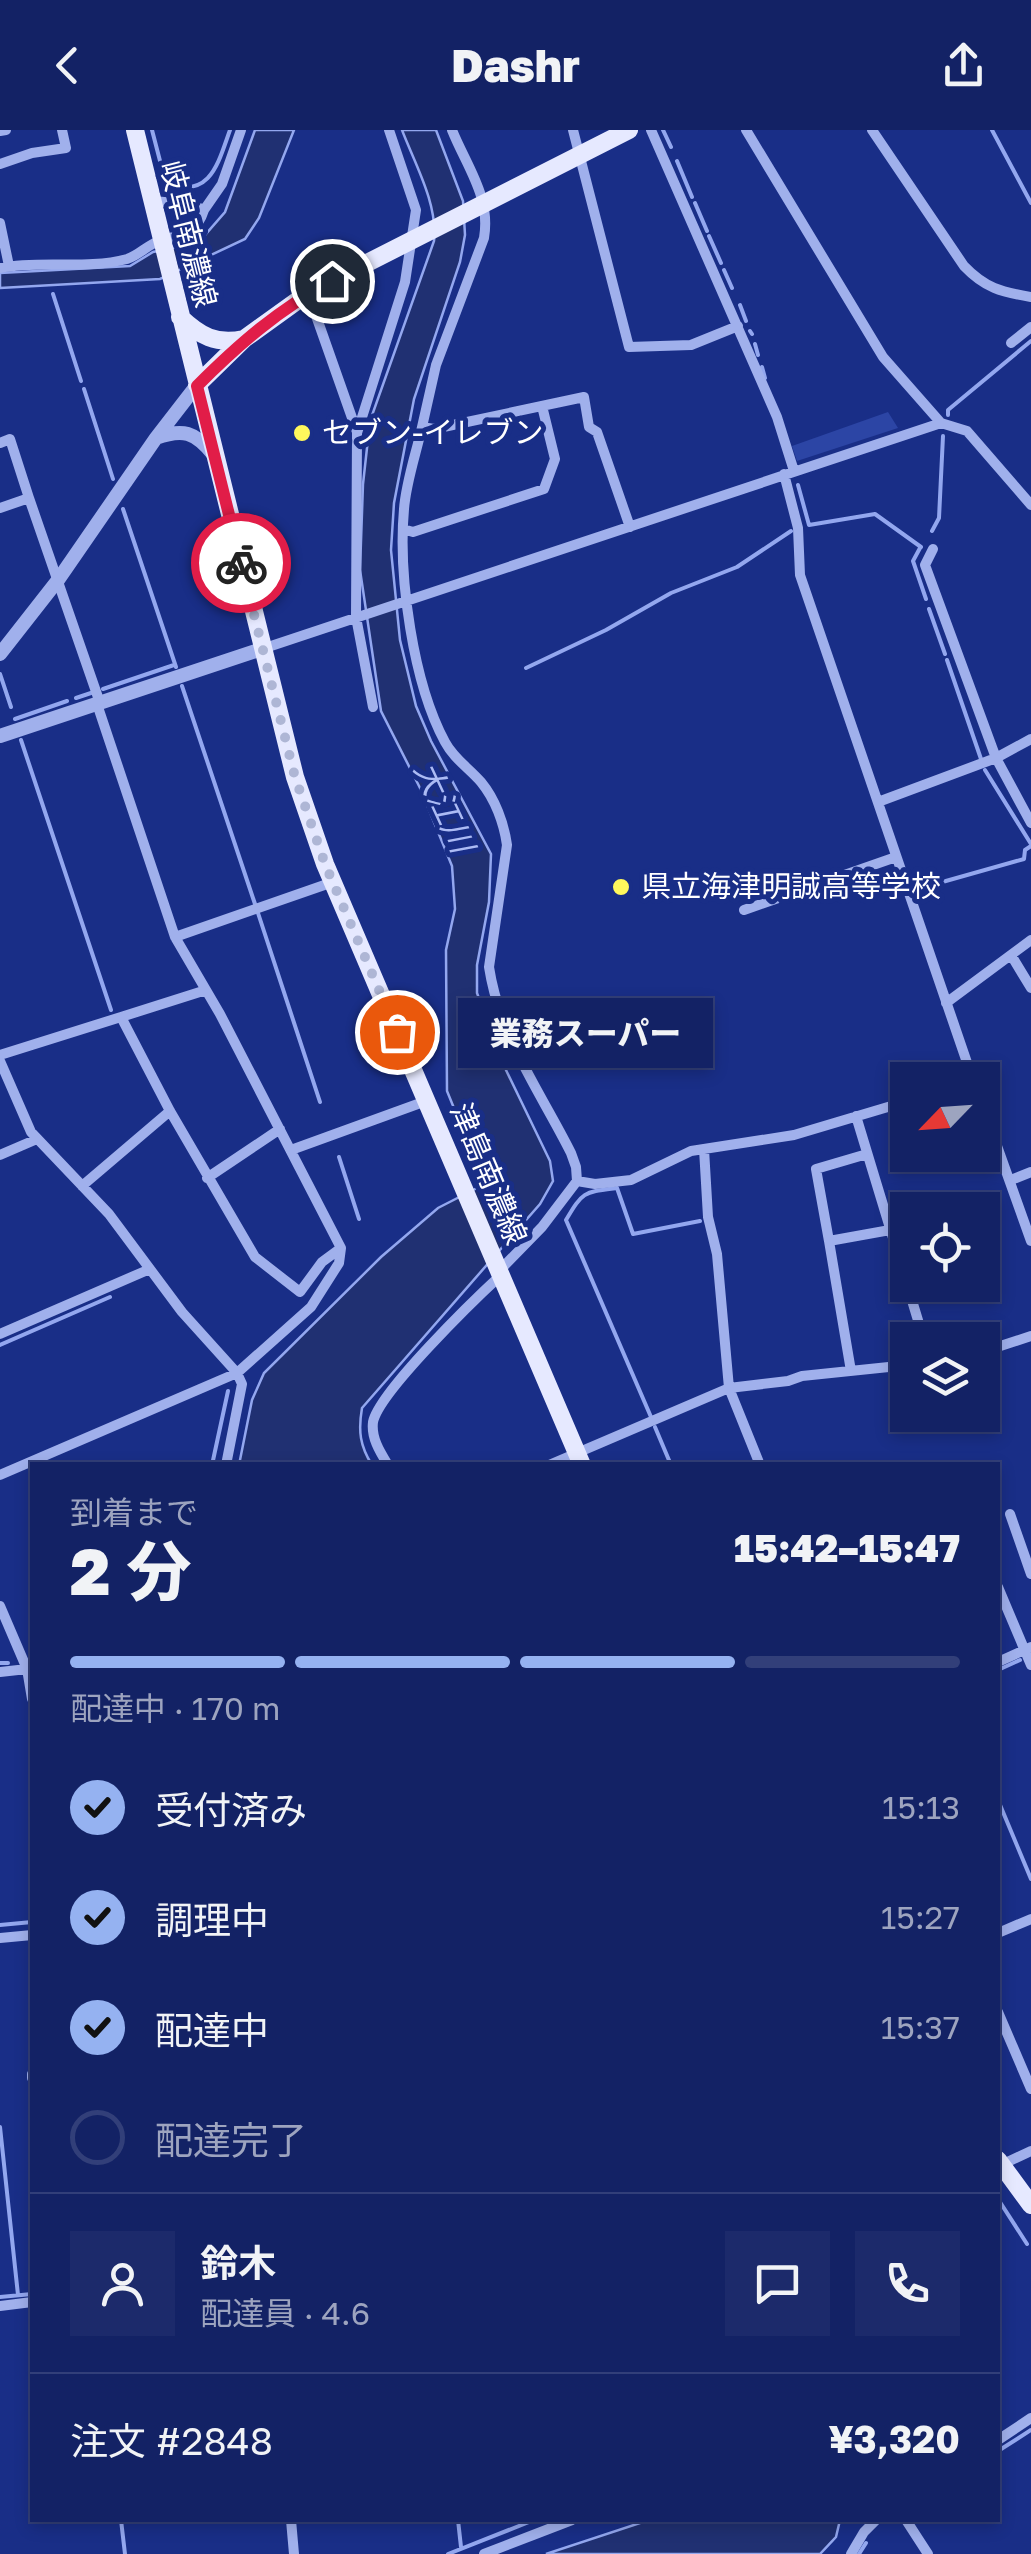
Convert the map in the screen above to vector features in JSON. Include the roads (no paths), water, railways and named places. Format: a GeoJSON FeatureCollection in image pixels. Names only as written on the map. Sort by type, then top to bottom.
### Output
{"type":"FeatureCollection","features":[{"type":"Feature","properties":{"kind":"main road","name":"岐阜南濃線"},"geometry":{"type":"LineString","coordinates":[[135,130],[197,386]]}},
{"type":"Feature","properties":{"kind":"main road","name":"岐阜南濃線"},"geometry":{"type":"LineString","coordinates":[[197,386],[244,339],[308,293],[630,130]]}},
{"type":"Feature","properties":{"kind":"main road"},"geometry":{"type":"LineString","coordinates":[[180,316],[206,338],[230,342],[244,339]]}},
{"type":"Feature","properties":{"kind":"main road","name":"津島南濃線"},"geometry":{"type":"LineString","coordinates":[[197,386],[295,777],[333,882],[580,1459]]}},
{"type":"Feature","properties":{"kind":"main road"},"geometry":{"type":"LineString","coordinates":[[1000,2163],[1031,2205]]}},
{"type":"Feature","properties":{"kind":"street"},"geometry":{"type":"LineString","coordinates":[[0,164],[32,153],[66,148],[62,130]]}},
{"type":"Feature","properties":{"kind":"street"},"geometry":{"type":"LineString","coordinates":[[0,224],[5,267],[130,258],[188,234],[200,222],[222,184],[241,130]]}},
{"type":"Feature","properties":{"kind":"street"},"geometry":{"type":"LineString","coordinates":[[374,707],[358,616],[357,433],[405,282],[415,237],[416,210],[389,130]]}},
{"type":"Feature","properties":{"kind":"street"},"geometry":{"type":"LineString","coordinates":[[387,1462],[373,1431],[378,1408],[430,1345],[542,1227],[577,1181],[571,1153],[514,1052],[492,986],[490,968],[505,828],[482,782],[444,741],[416,664],[405,602],[404,506],[436,365],[484,238],[488,217],[452,130]]}},
{"type":"Feature","properties":{"kind":"street"},"geometry":{"type":"LineString","coordinates":[[572,130],[629,347],[690,345],[738,326]]}},
{"type":"Feature","properties":{"kind":"street"},"geometry":{"type":"LineString","coordinates":[[652,130],[777,418],[798,528],[800,575],[967,1062]]}},
{"type":"Feature","properties":{"kind":"street"},"geometry":{"type":"LineString","coordinates":[[746,130],[883,357],[941,423],[967,431],[1031,505]]}},
{"type":"Feature","properties":{"kind":"street"},"geometry":{"type":"LineString","coordinates":[[872,130],[964,266],[979,282],[996,292],[1031,296]]}},
{"type":"Feature","properties":{"kind":"street"},"geometry":{"type":"LineString","coordinates":[[152,201],[189,204],[204,210]]}},
{"type":"Feature","properties":{"kind":"street"},"geometry":{"type":"LineString","coordinates":[[308,293],[357,433]]}},
{"type":"Feature","properties":{"kind":"street"},"geometry":{"type":"LineString","coordinates":[[1011,344],[1031,326]]}},
{"type":"Feature","properties":{"kind":"street"},"geometry":{"type":"LineString","coordinates":[[0,654],[197,386]]}},
{"type":"Feature","properties":{"kind":"street"},"geometry":{"type":"LineString","coordinates":[[422,427],[434,430],[584,397],[589,427],[596,432],[630,528]]}},
{"type":"Feature","properties":{"kind":"street"},"geometry":{"type":"LineString","coordinates":[[403,529],[413,532],[544,489],[554,459],[542,406]]}},
{"type":"Feature","properties":{"kind":"street"},"geometry":{"type":"LineString","coordinates":[[0,736],[941,423]]}},
{"type":"Feature","properties":{"kind":"street"},"geometry":{"type":"LineString","coordinates":[[156,438],[190,432],[214,455]]}},
{"type":"Feature","properties":{"kind":"street"},"geometry":{"type":"LineString","coordinates":[[0,443],[10,440],[175,937],[220,1014],[340,1248],[340,1262],[311,1308],[237,1373],[30,1462]]}},
{"type":"Feature","properties":{"kind":"street"},"geometry":{"type":"LineString","coordinates":[[0,508],[30,498]]}},
{"type":"Feature","properties":{"kind":"street"},"geometry":{"type":"LineString","coordinates":[[934,548],[925,565],[996,758],[1031,823]]}},
{"type":"Feature","properties":{"kind":"street"},"geometry":{"type":"LineString","coordinates":[[878,802],[996,758],[1031,739]]}},
{"type":"Feature","properties":{"kind":"street"},"geometry":{"type":"LineString","coordinates":[[744,910],[896,857]]}},
{"type":"Feature","properties":{"kind":"street"},"geometry":{"type":"LineString","coordinates":[[175,937],[333,882]]}},
{"type":"Feature","properties":{"kind":"street"},"geometry":{"type":"LineString","coordinates":[[946,1004],[1031,940]]}},
{"type":"Feature","properties":{"kind":"street"},"geometry":{"type":"LineString","coordinates":[[1011,955],[1031,988]]}},
{"type":"Feature","properties":{"kind":"street"},"geometry":{"type":"LineString","coordinates":[[204,990],[0,1058],[31,1132],[109,1214],[182,1312],[237,1373],[242,1384],[227,1462]]}},
{"type":"Feature","properties":{"kind":"street"},"geometry":{"type":"LineString","coordinates":[[121,1016],[207,1178],[255,1257],[300,1292],[322,1262],[340,1248]]}},
{"type":"Feature","properties":{"kind":"street"},"geometry":{"type":"LineString","coordinates":[[291,1150],[426,1101]]}},
{"type":"Feature","properties":{"kind":"street"},"geometry":{"type":"LineString","coordinates":[[577,1181],[596,1184],[631,1180],[662,1162],[704,1149],[794,1135],[890,1106]]}},
{"type":"Feature","properties":{"kind":"street"},"geometry":{"type":"LineString","coordinates":[[82,1186],[170,1111]]}},
{"type":"Feature","properties":{"kind":"street"},"geometry":{"type":"LineString","coordinates":[[830,1241],[890,1230],[856,1116]]}},
{"type":"Feature","properties":{"kind":"street"},"geometry":{"type":"LineString","coordinates":[[207,1178],[280,1129]]}},
{"type":"Feature","properties":{"kind":"street"},"geometry":{"type":"LineString","coordinates":[[0,1155],[38,1139]]}},
{"type":"Feature","properties":{"kind":"street"},"geometry":{"type":"LineString","coordinates":[[704,1149],[708,1217],[717,1254],[729,1388],[759,1462]]}},
{"type":"Feature","properties":{"kind":"street"},"geometry":{"type":"LineString","coordinates":[[1000,1151],[1031,1241]]}},
{"type":"Feature","properties":{"kind":"street"},"geometry":{"type":"LineString","coordinates":[[851,1372],[816,1169],[867,1154]]}},
{"type":"Feature","properties":{"kind":"street"},"geometry":{"type":"LineString","coordinates":[[1011,1180],[1031,1172]]}},
{"type":"Feature","properties":{"kind":"street"},"geometry":{"type":"LineString","coordinates":[[0,1334],[150,1269]]}},
{"type":"Feature","properties":{"kind":"street"},"geometry":{"type":"LineString","coordinates":[[1000,1346],[1031,1336]]}},
{"type":"Feature","properties":{"kind":"street"},"geometry":{"type":"LineString","coordinates":[[580,1459],[729,1388],[890,1368]]}},
{"type":"Feature","properties":{"kind":"street"},"geometry":{"type":"LineString","coordinates":[[0,1475],[30,1462]]}},
{"type":"Feature","properties":{"kind":"street"},"geometry":{"type":"LineString","coordinates":[[1010,1514],[1031,1574]]}},
{"type":"Feature","properties":{"kind":"street"},"geometry":{"type":"LineString","coordinates":[[1000,1591],[1028,1649],[1031,1665]]}},
{"type":"Feature","properties":{"kind":"street"},"geometry":{"type":"LineString","coordinates":[[0,1606],[27,1669],[30,1687]]}},
{"type":"Feature","properties":{"kind":"street"},"geometry":{"type":"LineString","coordinates":[[1000,1661],[1028,1649]]}},
{"type":"Feature","properties":{"kind":"street"},"geometry":{"type":"LineString","coordinates":[[0,1672],[27,1669]]}},
{"type":"Feature","properties":{"kind":"street"},"geometry":{"type":"LineString","coordinates":[[1000,1932],[1031,1919]]}},
{"type":"Feature","properties":{"kind":"street"},"geometry":{"type":"LineString","coordinates":[[0,1938],[30,1935]]}},
{"type":"Feature","properties":{"kind":"street"},"geometry":{"type":"LineString","coordinates":[[1000,2017],[1031,2088]]}},
{"type":"Feature","properties":{"kind":"street"},"geometry":{"type":"LineString","coordinates":[[1000,2162],[1031,2151]]}},
{"type":"Feature","properties":{"kind":"street"},"geometry":{"type":"LineString","coordinates":[[0,2306],[30,2302]]}},
{"type":"Feature","properties":{"kind":"street"},"geometry":{"type":"LineString","coordinates":[[1000,2439],[1031,2418]]}},
{"type":"Feature","properties":{"kind":"street"},"geometry":{"type":"LineString","coordinates":[[291,2522],[294,2554]]}},
{"type":"Feature","properties":{"kind":"street"},"geometry":{"type":"LineString","coordinates":[[484,2554],[567,2522]]}},
{"type":"Feature","properties":{"kind":"street"},"geometry":{"type":"LineString","coordinates":[[850,2554],[874,2522]]}},
{"type":"Feature","properties":{"kind":"street"},"geometry":{"type":"LineString","coordinates":[[907,2522],[928,2554]]}},
{"type":"Feature","properties":{"kind":"water"},"geometry":{"type":"Polygon","coordinates":[[[255,130],[294,130],[259,218],[245,239],[160,279],[0,288],[0,273],[130,266],[153,252],[198,243],[225,212],[255,130]]]}},
{"type":"Feature","properties":{"kind":"water","name":"大江川"},"geometry":{"type":"Polygon","coordinates":[[[402,130],[436,130],[463,201],[465,235],[460,262],[414,399],[394,503],[391,550],[400,640],[416,706],[491,854],[477,993],[505,1068],[550,1161],[553,1181],[540,1204],[362,1408],[361,1438],[370,1462],[240,1462],[252,1400],[264,1373],[381,1257],[438,1208],[479,1187],[482,1177],[447,1091],[446,950],[455,909],[452,866],[420,788],[381,711],[360,570],[370,421],[434,241],[433,213],[402,130]]]}},
{"type":"Feature","properties":{"kind":"water"},"geometry":{"type":"Polygon","coordinates":[[[643,2522],[840,2522],[836,2537],[820,2554],[546,2554],[643,2522]]]}},
{"type":"Feature","properties":{"kind":"waterway"},"geometry":{"type":"LineString","coordinates":[[152,130],[166,184],[181,187],[193,187],[210,175],[230,130]]}},
{"type":"Feature","properties":{"kind":"waterway"},"geometry":{"type":"LineString","coordinates":[[663,130],[671,147]]}},
{"type":"Feature","properties":{"kind":"waterway"},"geometry":{"type":"LineString","coordinates":[[992,130],[1031,203]]}},
{"type":"Feature","properties":{"kind":"waterway"},"geometry":{"type":"LineString","coordinates":[[677,161],[692,197]]}},
{"type":"Feature","properties":{"kind":"waterway"},"geometry":{"type":"LineString","coordinates":[[695,203],[707,231]]}},
{"type":"Feature","properties":{"kind":"waterway"},"geometry":{"type":"LineString","coordinates":[[709,236],[721,263]]}},
{"type":"Feature","properties":{"kind":"waterway"},"geometry":{"type":"LineString","coordinates":[[724,270],[732,288]]}},
{"type":"Feature","properties":{"kind":"waterway"},"geometry":{"type":"LineString","coordinates":[[53,294],[81,381]]}},
{"type":"Feature","properties":{"kind":"waterway"},"geometry":{"type":"LineString","coordinates":[[740,305],[746,321]]}},
{"type":"Feature","properties":{"kind":"waterway"},"geometry":{"type":"LineString","coordinates":[[948,415],[948,410],[1031,341]]}},
{"type":"Feature","properties":{"kind":"waterway"},"geometry":{"type":"LineString","coordinates":[[755,344],[758,355]]}},
{"type":"Feature","properties":{"kind":"waterway"},"geometry":{"type":"LineString","coordinates":[[762,367],[765,378]]}},
{"type":"Feature","properties":{"kind":"waterway"},"geometry":{"type":"LineString","coordinates":[[84,389],[113,479]]}},
{"type":"Feature","properties":{"kind":"waterway"},"geometry":{"type":"LineString","coordinates":[[932,531],[939,518],[943,436]]}},
{"type":"Feature","properties":{"kind":"waterway"},"geometry":{"type":"LineString","coordinates":[[798,485],[809,525],[875,514],[921,547]]}},
{"type":"Feature","properties":{"kind":"waterway"},"geometry":{"type":"LineString","coordinates":[[123,509],[176,667]]}},
{"type":"Feature","properties":{"kind":"waterway"},"geometry":{"type":"LineString","coordinates":[[526,668],[606,630],[671,593],[737,567],[791,531]]}},
{"type":"Feature","properties":{"kind":"waterway"},"geometry":{"type":"LineString","coordinates":[[920,548],[913,561],[926,599]]}},
{"type":"Feature","properties":{"kind":"waterway"},"geometry":{"type":"LineString","coordinates":[[929,609],[945,654]]}},
{"type":"Feature","properties":{"kind":"waterway"},"geometry":{"type":"LineString","coordinates":[[947,660],[981,759]]}},
{"type":"Feature","properties":{"kind":"waterway"},"geometry":{"type":"LineString","coordinates":[[103,689],[174,665]]}},
{"type":"Feature","properties":{"kind":"waterway"},"geometry":{"type":"LineString","coordinates":[[0,674],[11,707]]}},
{"type":"Feature","properties":{"kind":"waterway"},"geometry":{"type":"LineString","coordinates":[[182,686],[255,904]]}},
{"type":"Feature","properties":{"kind":"waterway"},"geometry":{"type":"LineString","coordinates":[[76,698],[91,693]]}},
{"type":"Feature","properties":{"kind":"waterway"},"geometry":{"type":"LineString","coordinates":[[15,719],[67,701]]}},
{"type":"Feature","properties":{"kind":"waterway"},"geometry":{"type":"LineString","coordinates":[[21,740],[111,1010]]}},
{"type":"Feature","properties":{"kind":"waterway"},"geometry":{"type":"LineString","coordinates":[[985,770],[1031,844]]}},
{"type":"Feature","properties":{"kind":"waterway"},"geometry":{"type":"LineString","coordinates":[[914,890],[1024,859],[1025,850],[1031,846]]}},
{"type":"Feature","properties":{"kind":"waterway"},"geometry":{"type":"LineString","coordinates":[[258,913],[320,1102]]}},
{"type":"Feature","properties":{"kind":"waterway"},"geometry":{"type":"LineString","coordinates":[[339,1157],[359,1219]]}},
{"type":"Feature","properties":{"kind":"waterway"},"geometry":{"type":"LineString","coordinates":[[651,1417],[566,1220],[585,1195],[617,1188],[633,1234],[700,1221]]}},
{"type":"Feature","properties":{"kind":"waterway"},"geometry":{"type":"LineString","coordinates":[[0,1345],[110,1297]]}},
{"type":"Feature","properties":{"kind":"waterway"},"geometry":{"type":"LineString","coordinates":[[213,1462],[228,1391]]}},
{"type":"Feature","properties":{"kind":"waterway"},"geometry":{"type":"LineString","coordinates":[[655,1427],[670,1462]]}},
{"type":"Feature","properties":{"kind":"waterway"},"geometry":{"type":"LineString","coordinates":[[1000,1669],[1020,1660]]}},
{"type":"Feature","properties":{"kind":"waterway"},"geometry":{"type":"LineString","coordinates":[[0,1663],[8,1663]]}},
{"type":"Feature","properties":{"kind":"waterway"},"geometry":{"type":"LineString","coordinates":[[1000,1805],[1031,1879]]}},
{"type":"Feature","properties":{"kind":"waterway"},"geometry":{"type":"LineString","coordinates":[[0,1925],[30,1922]]}},
{"type":"Feature","properties":{"kind":"waterway"},"geometry":{"type":"LineString","coordinates":[[0,2127],[18,2295]]}},
{"type":"Feature","properties":{"kind":"waterway"},"geometry":{"type":"LineString","coordinates":[[1000,2202],[1027,2244]]}},
{"type":"Feature","properties":{"kind":"waterway"},"geometry":{"type":"LineString","coordinates":[[0,2297],[30,2294]]}},
{"type":"Feature","properties":{"kind":"waterway"},"geometry":{"type":"LineString","coordinates":[[1000,2450],[1031,2430]]}},
{"type":"Feature","properties":{"kind":"waterway"},"geometry":{"type":"LineString","coordinates":[[121,2522],[125,2554]]}},
{"type":"Feature","properties":{"kind":"waterway"},"geometry":{"type":"LineString","coordinates":[[458,2522],[461,2547]]}},
{"type":"Feature","properties":{"kind":"waterway"},"geometry":{"type":"LineString","coordinates":[[448,2554],[529,2522]]}},
{"type":"Feature","properties":{"kind":"waterway"},"geometry":{"type":"LineString","coordinates":[[859,2554],[866,2543]]}},
{"type":"Feature","properties":{"kind":"place","name":"セブン-イレブン"},"geometry":{"type":"Point","coordinates":[302,433]}},
{"type":"Feature","properties":{"kind":"place","name":"県立海津明誠高等学校"},"geometry":{"type":"Point","coordinates":[621,887]}},
{"type":"Feature","properties":{"kind":"place","name":"業務スーパー"},"geometry":{"type":"Point","coordinates":[397,1032]}}]}
